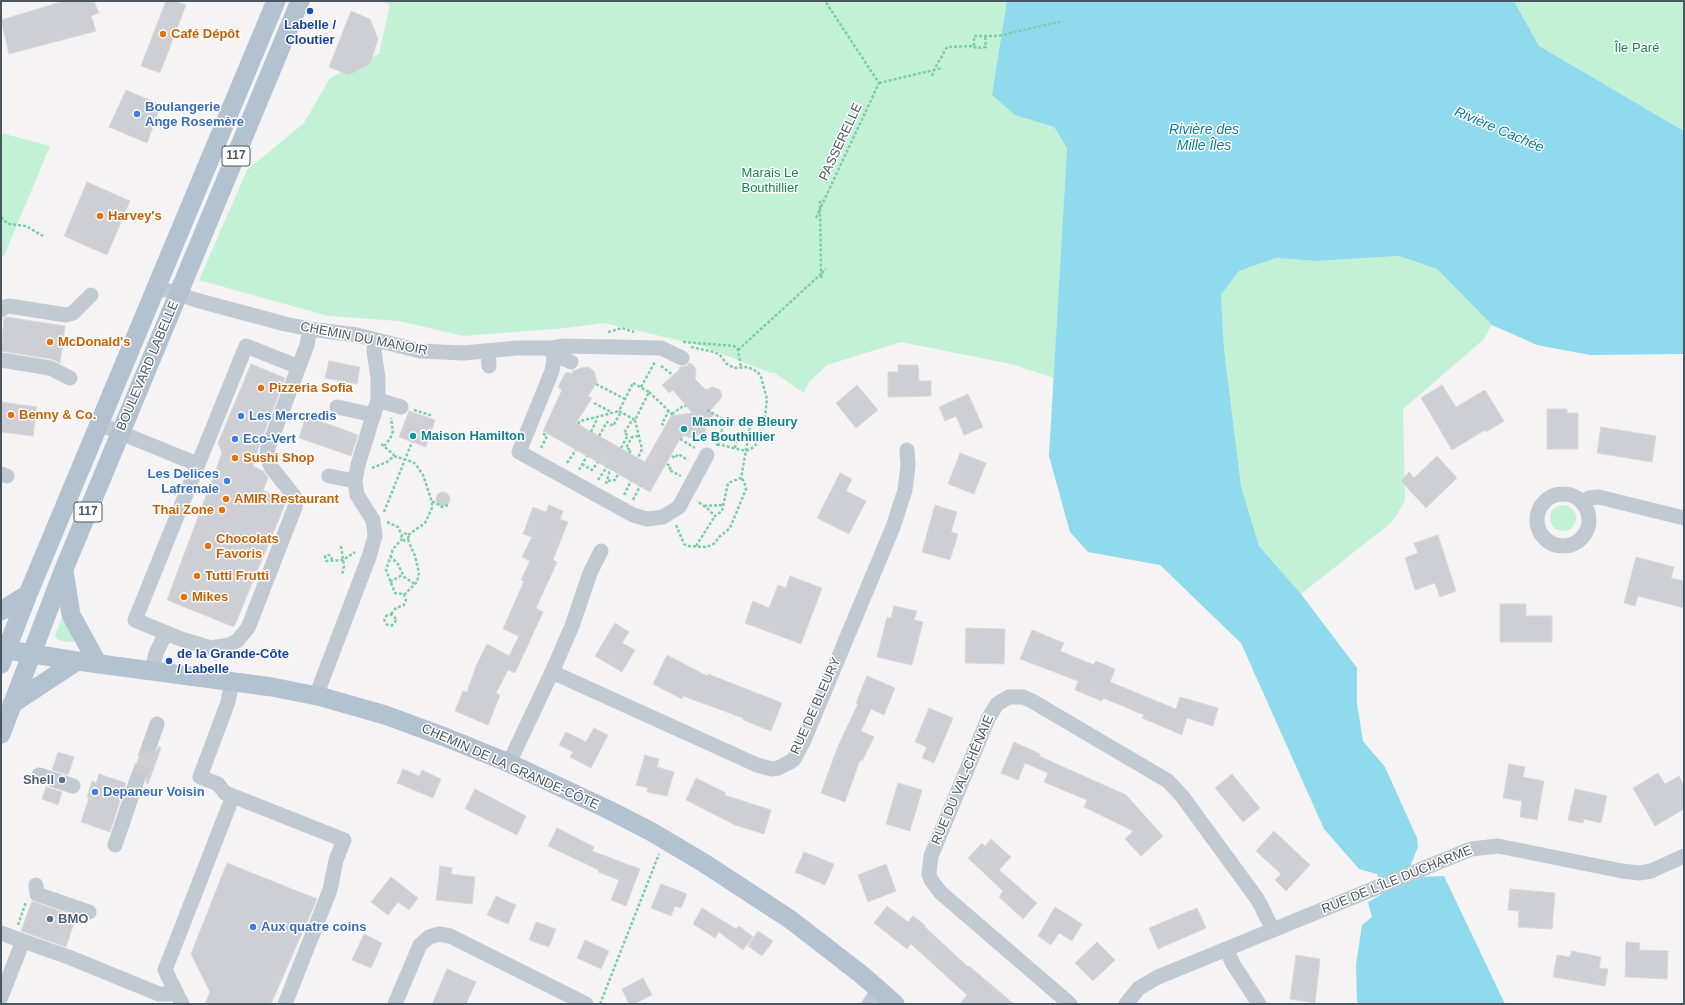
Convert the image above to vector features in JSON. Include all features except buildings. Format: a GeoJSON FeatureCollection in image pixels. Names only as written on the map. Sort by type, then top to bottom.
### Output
{"type":"FeatureCollection","features":[{"type":"Feature","properties":{"kind":"main road","name":"BOULEVARD LABELLE"},"geometry":{"type":"LineString","coordinates":[[3,655],[276,1]]}},
{"type":"Feature","properties":{"kind":"main road","name":"BOULEVARD LABELLE"},"geometry":{"type":"LineString","coordinates":[[1,734],[64,569],[300,1]]}},
{"type":"Feature","properties":{"kind":"main road"},"geometry":{"type":"LineString","coordinates":[[64,569],[71,615],[98,664]]}},
{"type":"Feature","properties":{"kind":"main road"},"geometry":{"type":"LineString","coordinates":[[1,611],[28,594]]}},
{"type":"Feature","properties":{"kind":"main road","name":"CHEMIN DE LA GRANDE-CÔTE"},"geometry":{"type":"LineString","coordinates":[[3,655],[31,655],[232,681],[348,703],[411,723],[509,763],[637,824],[724,875],[791,920],[874,997],[895,1004]]}},
{"type":"Feature","properties":{"kind":"main road"},"geometry":{"type":"LineString","coordinates":[[12,704],[77,662]]}},
{"type":"Feature","properties":{"kind":"street","name":"CHEMIN DU MANOIR"},"geometry":{"type":"LineString","coordinates":[[157,287],[175,302],[262,318],[310,329],[357,335],[406,349],[433,353],[464,353],[537,347],[553,351],[564,346],[661,348],[682,352]]}},
{"type":"Feature","properties":{"kind":"street"},"geometry":{"type":"LineString","coordinates":[[1,310],[9,306],[66,315],[73,313],[92,295]]}},
{"type":"Feature","properties":{"kind":"street"},"geometry":{"type":"LineString","coordinates":[[150,304],[175,302]]}},
{"type":"Feature","properties":{"kind":"street"},"geometry":{"type":"LineString","coordinates":[[299,367],[246,346],[135,620],[203,646],[219,648],[237,641],[248,628],[295,507],[296,501],[294,496],[271,467],[267,456],[268,447],[299,367],[307,345],[310,329]]}},
{"type":"Feature","properties":{"kind":"street"},"geometry":{"type":"LineString","coordinates":[[316,696],[370,557],[376,536],[373,520],[357,495],[354,481],[378,400],[378,378],[374,351],[375,340]]}},
{"type":"Feature","properties":{"kind":"street"},"geometry":{"type":"LineString","coordinates":[[488,351],[489,366]]}},
{"type":"Feature","properties":{"kind":"street"},"geometry":{"type":"LineString","coordinates":[[553,351],[571,362]]}},
{"type":"Feature","properties":{"kind":"street"},"geometry":{"type":"LineString","coordinates":[[553,351],[554,360],[551,374],[519,452],[633,515],[641,518],[655,519],[671,512],[682,503],[714,449]]}},
{"type":"Feature","properties":{"kind":"street"},"geometry":{"type":"LineString","coordinates":[[1,360],[50,368],[70,378]]}},
{"type":"Feature","properties":{"kind":"street"},"geometry":{"type":"LineString","coordinates":[[378,400],[400,410]]}},
{"type":"Feature","properties":{"kind":"street"},"geometry":{"type":"LineString","coordinates":[[337,406],[374,415]]}},
{"type":"Feature","properties":{"kind":"street"},"geometry":{"type":"LineString","coordinates":[[99,424],[197,464]]}},
{"type":"Feature","properties":{"kind":"street","name":"RUE DE BLEURY"},"geometry":{"type":"LineString","coordinates":[[552,672],[757,765],[772,769],[778,768],[790,762],[794,759],[804,740],[893,527],[905,490],[908,466],[907,450]]}},
{"type":"Feature","properties":{"kind":"street"},"geometry":{"type":"LineString","coordinates":[[329,476],[354,481]]}},
{"type":"Feature","properties":{"kind":"street"},"geometry":{"type":"LineString","coordinates":[[1582,502],[1589,498],[1599,497],[1684,518]]}},
{"type":"Feature","properties":{"kind":"street"},"geometry":{"type":"LineString","coordinates":[[509,763],[572,626],[590,573],[601,551]]}},
{"type":"Feature","properties":{"kind":"street"},"geometry":{"type":"LineString","coordinates":[[152,671],[156,653],[166,633]]}},
{"type":"Feature","properties":{"kind":"street"},"geometry":{"type":"LineString","coordinates":[[232,681],[228,702],[200,777],[218,784],[225,793],[344,840],[336,860],[330,890],[285,1004]]}},
{"type":"Feature","properties":{"kind":"street","name":"RUE DU VAL-CHÊNAIE"},"geometry":{"type":"LineString","coordinates":[[1070,1004],[941,893],[929,874],[931,856],[988,719],[997,704],[1009,697],[1023,697],[1032,701],[1168,781],[1182,796],[1258,900],[1273,930]]}},
{"type":"Feature","properties":{"kind":"street"},"geometry":{"type":"LineString","coordinates":[[150,744],[157,724]]}},
{"type":"Feature","properties":{"kind":"street"},"geometry":{"type":"LineString","coordinates":[[39,775],[73,786]]}},
{"type":"Feature","properties":{"kind":"street"},"geometry":{"type":"LineString","coordinates":[[115,845],[137,780]]}},
{"type":"Feature","properties":{"kind":"street"},"geometry":{"type":"LineString","coordinates":[[178,997],[165,970],[233,796]]}},
{"type":"Feature","properties":{"kind":"street","name":"RUE DE L'ÎLE DUCHARME"},"geometry":{"type":"LineString","coordinates":[[1126,1004],[1134,993],[1145,984],[1381,885],[1465,852],[1489,846],[1509,847],[1622,871],[1639,873],[1651,871],[1684,856]]}},
{"type":"Feature","properties":{"kind":"street"},"geometry":{"type":"LineString","coordinates":[[36,885],[37,894],[89,912]]}},
{"type":"Feature","properties":{"kind":"street"},"geometry":{"type":"LineString","coordinates":[[395,1004],[420,945],[429,937],[439,934],[450,936],[586,1004]]}},
{"type":"Feature","properties":{"kind":"street"},"geometry":{"type":"LineString","coordinates":[[1,997],[13,935],[159,994],[169,994],[178,997]]}},
{"type":"Feature","properties":{"kind":"street"},"geometry":{"type":"LineString","coordinates":[[1226,949],[1233,964],[1259,1004]]}},
{"type":"Feature","properties":{"kind":"path"},"geometry":{"type":"LineString","coordinates":[[825,1],[879,83],[942,68]]}},
{"type":"Feature","properties":{"kind":"path"},"geometry":{"type":"LineString","coordinates":[[974,46],[974,36],[998,36],[1063,21]]}},
{"type":"Feature","properties":{"kind":"path"},"geometry":{"type":"LineString","coordinates":[[932,76],[947,47],[986,47],[985,36]]}},
{"type":"Feature","properties":{"kind":"path","name":"PASSERELLE"},"geometry":{"type":"LineString","coordinates":[[816,218],[879,83]]}},
{"type":"Feature","properties":{"kind":"path","name":"PASSERELLE"},"geometry":{"type":"LineString","coordinates":[[820,200],[821,278]]}},
{"type":"Feature","properties":{"kind":"path"},"geometry":{"type":"LineString","coordinates":[[1,217],[8,224],[26,226],[44,236]]}},
{"type":"Feature","properties":{"kind":"path"},"geometry":{"type":"LineString","coordinates":[[740,366],[738,350],[826,269]]}},
{"type":"Feature","properties":{"kind":"path"},"geometry":{"type":"LineString","coordinates":[[682,352],[714,352],[720,355],[730,366],[734,368],[740,366],[748,367],[758,372],[762,377],[767,399],[765,417],[759,441],[754,447],[746,451],[735,448],[714,449],[725,420]]}},
{"type":"Feature","properties":{"kind":"path"},"geometry":{"type":"LineString","coordinates":[[641,387],[658,358]]}},
{"type":"Feature","properties":{"kind":"path"},"geometry":{"type":"LineString","coordinates":[[650,359],[668,370],[673,375]]}},
{"type":"Feature","properties":{"kind":"path"},"geometry":{"type":"LineString","coordinates":[[599,436],[607,422],[613,426],[633,383],[649,392],[673,415],[683,406],[686,406]]}},
{"type":"Feature","properties":{"kind":"path"},"geometry":{"type":"LineString","coordinates":[[596,384],[625,399]]}},
{"type":"Feature","properties":{"kind":"path"},"geometry":{"type":"LineString","coordinates":[[621,448],[628,435],[624,433],[634,419],[649,392]]}},
{"type":"Feature","properties":{"kind":"path"},"geometry":{"type":"LineString","coordinates":[[594,403],[611,412]]}},
{"type":"Feature","properties":{"kind":"path"},"geometry":{"type":"LineString","coordinates":[[384,446],[392,434],[391,420],[400,410],[433,416]]}},
{"type":"Feature","properties":{"kind":"path"},"geometry":{"type":"LineString","coordinates":[[664,425],[662,424],[669,410]]}},
{"type":"Feature","properties":{"kind":"path"},"geometry":{"type":"LineString","coordinates":[[707,410],[725,420],[732,421]]}},
{"type":"Feature","properties":{"kind":"path"},"geometry":{"type":"LineString","coordinates":[[578,424],[580,421],[596,416],[620,411],[634,419],[642,449],[638,458]]}},
{"type":"Feature","properties":{"kind":"path"},"geometry":{"type":"LineString","coordinates":[[591,432],[597,419],[596,416]]}},
{"type":"Feature","properties":{"kind":"path"},"geometry":{"type":"LineString","coordinates":[[540,450],[547,436],[541,432],[544,426]]}},
{"type":"Feature","properties":{"kind":"path"},"geometry":{"type":"LineString","coordinates":[[671,512],[684,544],[707,547],[711,545],[719,536],[729,530],[746,489],[744,481],[741,478],[750,426]]}},
{"type":"Feature","properties":{"kind":"path"},"geometry":{"type":"LineString","coordinates":[[629,453],[631,450],[626,448],[632,438],[639,436]]}},
{"type":"Feature","properties":{"kind":"path"},"geometry":{"type":"LineString","coordinates":[[376,439],[394,456],[413,462],[420,469],[432,502],[432,508],[425,523],[408,535],[402,535]]}},
{"type":"Feature","properties":{"kind":"path"},"geometry":{"type":"LineString","coordinates":[[680,439],[689,445]]}},
{"type":"Feature","properties":{"kind":"path"},"geometry":{"type":"LineString","coordinates":[[382,515],[412,442]]}},
{"type":"Feature","properties":{"kind":"path"},"geometry":{"type":"LineString","coordinates":[[735,448],[736,442]]}},
{"type":"Feature","properties":{"kind":"path"},"geometry":{"type":"LineString","coordinates":[[570,458],[576,450]]}},
{"type":"Feature","properties":{"kind":"path"},"geometry":{"type":"LineString","coordinates":[[672,456],[675,458],[678,454],[682,456]]}},
{"type":"Feature","properties":{"kind":"path"},"geometry":{"type":"LineString","coordinates":[[365,471],[387,462],[394,456]]}},
{"type":"Feature","properties":{"kind":"path"},"geometry":{"type":"LineString","coordinates":[[587,456],[582,464],[592,470],[598,462]]}},
{"type":"Feature","properties":{"kind":"path"},"geometry":{"type":"LineString","coordinates":[[667,464],[671,467],[669,470],[674,472]]}},
{"type":"Feature","properties":{"kind":"path"},"geometry":{"type":"LineString","coordinates":[[602,474],[607,467]]}},
{"type":"Feature","properties":{"kind":"path"},"geometry":{"type":"LineString","coordinates":[[610,469],[608,481],[615,480],[618,474]]}},
{"type":"Feature","properties":{"kind":"path"},"geometry":{"type":"LineString","coordinates":[[696,546],[715,516],[722,511],[728,483],[741,478]]}},
{"type":"Feature","properties":{"kind":"path"},"geometry":{"type":"LineString","coordinates":[[628,487],[631,481]]}},
{"type":"Feature","properties":{"kind":"path"},"geometry":{"type":"LineString","coordinates":[[637,492],[640,486]]}},
{"type":"Feature","properties":{"kind":"path"},"geometry":{"type":"LineString","coordinates":[[432,502],[435,502],[442,507],[449,505]]}},
{"type":"Feature","properties":{"kind":"path"},"geometry":{"type":"LineString","coordinates":[[715,516],[703,506],[723,505]]}},
{"type":"Feature","properties":{"kind":"path"},"geometry":{"type":"LineString","coordinates":[[385,521],[396,526],[402,535],[402,539],[393,549],[386,570],[395,593],[401,593],[404,595]]}},
{"type":"Feature","properties":{"kind":"path"},"geometry":{"type":"LineString","coordinates":[[404,595],[418,579],[418,568],[408,540],[408,535]]}},
{"type":"Feature","properties":{"kind":"path"},"geometry":{"type":"LineString","coordinates":[[402,539],[408,540]]}},
{"type":"Feature","properties":{"kind":"path"},"geometry":{"type":"LineString","coordinates":[[341,546],[344,566],[342,575]]}},
{"type":"Feature","properties":{"kind":"path"},"geometry":{"type":"LineString","coordinates":[[332,560],[343,560],[359,550]]}},
{"type":"Feature","properties":{"kind":"path"},"geometry":{"type":"LineString","coordinates":[[390,556],[398,564],[402,575],[407,580],[415,584]]}},
{"type":"Feature","properties":{"kind":"path"},"geometry":{"type":"LineString","coordinates":[[390,582],[402,575]]}},
{"type":"Feature","properties":{"kind":"path"},"geometry":{"type":"LineString","coordinates":[[391,614],[396,620],[394,624],[389,626],[385,619],[387,615],[391,614],[396,608],[405,603],[404,595]]}},
{"type":"Feature","properties":{"kind":"path"},"geometry":{"type":"LineString","coordinates":[[600,1004],[602,1003],[661,848]]}},
{"type":"Feature","properties":{"kind":"path"},"geometry":{"type":"LineString","coordinates":[[13,935],[27,899]]}},
{"type":"Feature","properties":{"kind":"green space","name":"Marais Le Bouthillier"},"geometry":{"type":"Polygon","coordinates":[[[381,1],[1019,1],[1043,124],[1054,127],[1067,148],[1054,378],[1011,364],[901,342],[827,365],[809,382],[804,393],[773,372],[771,373],[699,345],[604,323],[566,328],[463,336],[399,321],[328,316],[199,280],[247,170],[304,123],[330,78],[379,54],[390,5],[381,1]]]}},
{"type":"Feature","properties":{"kind":"green space","name":"Île Paré"},"geometry":{"type":"Polygon","coordinates":[[[1514,1],[1684,1],[1684,131],[1539,46],[1514,1]]]}},
{"type":"Feature","properties":{"kind":"green space"},"geometry":{"type":"Polygon","coordinates":[[[1,133],[50,146],[4,256],[1,255],[1,133]]]}},
{"type":"Feature","properties":{"kind":"green space"},"geometry":{"type":"Polygon","coordinates":[[[1399,256],[1437,269],[1492,325],[1483,340],[1403,409],[1405,501],[1392,522],[1301,594],[1259,546],[1241,486],[1224,349],[1221,295],[1239,271],[1276,258],[1316,261],[1399,256]]]}},
{"type":"Feature","properties":{"kind":"green space"},"geometry":{"type":"Polygon","coordinates":[[[1563,505],[1572,509],[1576,518],[1572,527],[1563,531],[1554,527],[1550,518],[1554,509],[1563,505]]]}},
{"type":"Feature","properties":{"kind":"green space"},"geometry":{"type":"Polygon","coordinates":[[[62,618],[75,641],[74,642],[61,641],[56,638],[55,635],[62,618]]]}},
{"type":"Feature","properties":{"kind":"water","name":"Rivière des Mille Îles"},"geometry":{"type":"Polygon","coordinates":[[[1007,1],[1514,1],[1539,46],[1684,131],[1684,354],[1590,355],[1537,345],[1492,325],[1437,269],[1399,256],[1316,261],[1276,258],[1239,271],[1221,295],[1224,349],[1241,486],[1259,546],[1301,594],[1357,668],[1357,704],[1363,741],[1385,767],[1417,838],[1418,847],[1411,864],[1412,870],[1421,877],[1444,876],[1505,1004],[1359,1004],[1357,1001],[1356,965],[1362,925],[1372,917],[1368,902],[1382,894],[1384,889],[1377,874],[1359,869],[1324,829],[1241,643],[1160,565],[1088,552],[1070,532],[1049,456],[1067,148],[1054,127],[1015,115],[992,95],[1007,1]]]}},
{"type":"Feature","properties":{"kind":"tunnel"},"geometry":{"type":"LineString","coordinates":[[137,780],[150,744]]}},
{"type":"Feature","properties":{"kind":"place","name":"Labelle / Cloutier"},"geometry":{"type":"Point","coordinates":[310,11]}},
{"type":"Feature","properties":{"kind":"place","name":"Café Dépôt"},"geometry":{"type":"Point","coordinates":[163,34]}},
{"type":"Feature","properties":{"kind":"place","name":"Boulangerie Ange Rosemère"},"geometry":{"type":"Point","coordinates":[137,114]}},
{"type":"Feature","properties":{"kind":"place","name":"Harvey's"},"geometry":{"type":"Point","coordinates":[100,216]}},
{"type":"Feature","properties":{"kind":"place","name":"McDonald's"},"geometry":{"type":"Point","coordinates":[50,342]}},
{"type":"Feature","properties":{"kind":"place","name":"Pizzeria Sofia"},"geometry":{"type":"Point","coordinates":[261,388]}},
{"type":"Feature","properties":{"kind":"place","name":"Benny & Co."},"geometry":{"type":"Point","coordinates":[11,415]}},
{"type":"Feature","properties":{"kind":"place","name":"Les Mercredis"},"geometry":{"type":"Point","coordinates":[241,416]}},
{"type":"Feature","properties":{"kind":"place","name":"Manoir de Bleury Le Bouthillier"},"geometry":{"type":"Point","coordinates":[684,429]}},
{"type":"Feature","properties":{"kind":"place","name":"Maison Hamilton"},"geometry":{"type":"Point","coordinates":[413,436]}},
{"type":"Feature","properties":{"kind":"place","name":"Eco-Vert"},"geometry":{"type":"Point","coordinates":[235,439]}},
{"type":"Feature","properties":{"kind":"place","name":"Sushi Shop"},"geometry":{"type":"Point","coordinates":[235,458]}},
{"type":"Feature","properties":{"kind":"place","name":"Les Delices Lafrenaie"},"geometry":{"type":"Point","coordinates":[227,481]}},
{"type":"Feature","properties":{"kind":"place","name":"AMIR Restaurant"},"geometry":{"type":"Point","coordinates":[226,499]}},
{"type":"Feature","properties":{"kind":"place","name":"Thai Zone"},"geometry":{"type":"Point","coordinates":[222,510]}},
{"type":"Feature","properties":{"kind":"place","name":"Chocolats Favoris"},"geometry":{"type":"Point","coordinates":[208,546]}},
{"type":"Feature","properties":{"kind":"place","name":"Tutti Frutti"},"geometry":{"type":"Point","coordinates":[197,576]}},
{"type":"Feature","properties":{"kind":"place","name":"Mikes"},"geometry":{"type":"Point","coordinates":[184,597]}},
{"type":"Feature","properties":{"kind":"place","name":"de la Grande-Côte / Labelle"},"geometry":{"type":"Point","coordinates":[169,661]}},
{"type":"Feature","properties":{"kind":"place","name":"Shell"},"geometry":{"type":"Point","coordinates":[62,780]}},
{"type":"Feature","properties":{"kind":"place","name":"Depaneur Voisin"},"geometry":{"type":"Point","coordinates":[95,792]}},
{"type":"Feature","properties":{"kind":"place","name":"BMO"},"geometry":{"type":"Point","coordinates":[50,919]}},
{"type":"Feature","properties":{"kind":"place","name":"Aux quatre coins"},"geometry":{"type":"Point","coordinates":[253,927]}},
{"type":"Feature","properties":{"kind":"water label","name":"Rivière Cachée"},"geometry":{"type":"Point","coordinates":[1499,130]}}]}
